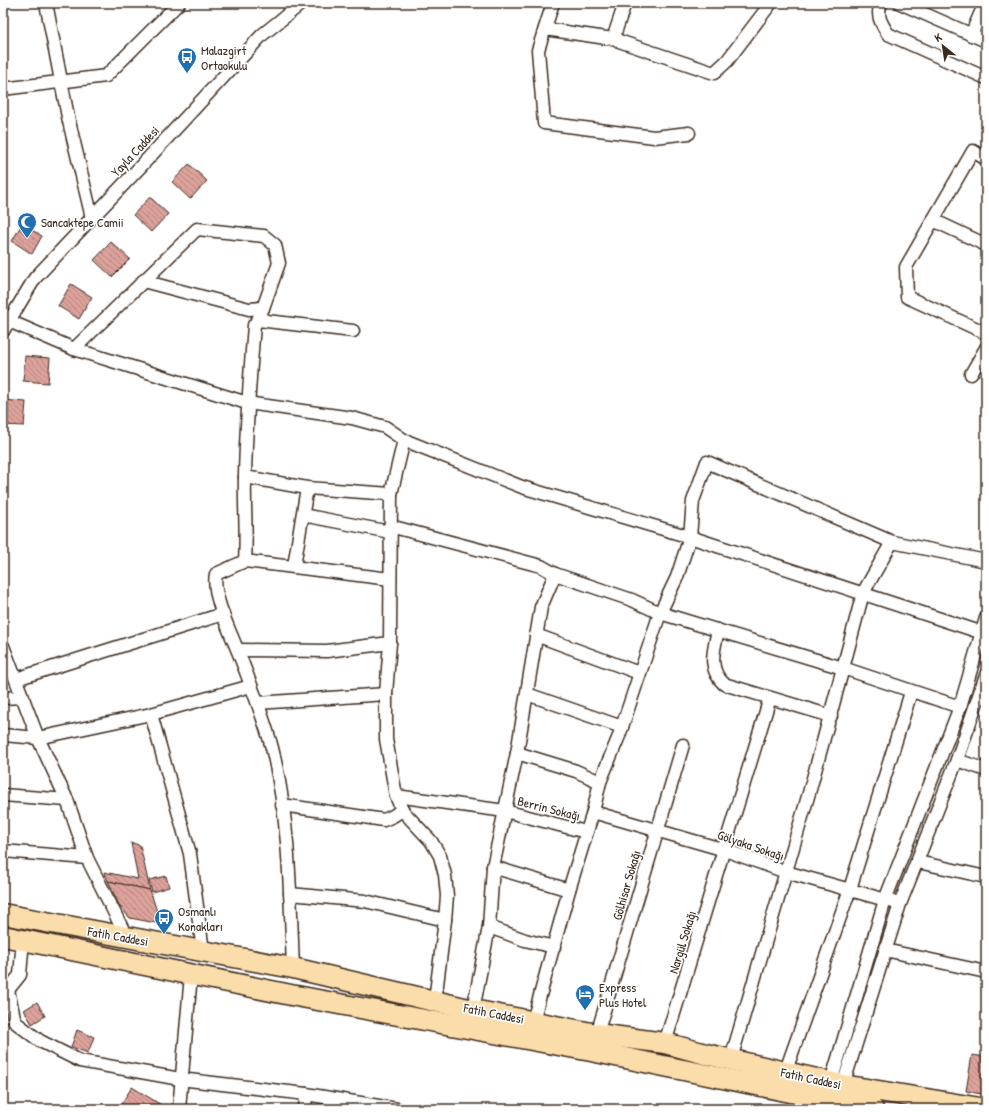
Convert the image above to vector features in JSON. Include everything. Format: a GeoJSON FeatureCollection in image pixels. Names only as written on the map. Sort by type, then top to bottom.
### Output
{"type":"FeatureCollection","features":[{"type":"Feature","properties":{"kind":"main road","name":"Fatih Caddesi"},"geometry":{"type":"LineString","coordinates":[[3,914],[293,968],[473,1010],[597,1034],[665,1043],[785,1073],[986,1109]]}},
{"type":"Feature","properties":{"kind":"main road","name":"Fatih Caddesi"},"geometry":{"type":"LineString","coordinates":[[3,936],[190,975],[591,1051],[873,1109]]}},
{"type":"Feature","properties":{"kind":"street"},"geometry":{"type":"LineString","coordinates":[[46,3],[61,82],[92,218]]}},
{"type":"Feature","properties":{"kind":"street"},"geometry":{"type":"LineString","coordinates":[[3,89],[106,76],[179,3]]}},
{"type":"Feature","properties":{"kind":"street","name":"Yayla Caddesi"},"geometry":{"type":"LineString","coordinates":[[6,326],[35,278],[262,34],[302,3]]}},
{"type":"Feature","properties":{"kind":"street"},"geometry":{"type":"LineString","coordinates":[[553,3],[538,50],[544,123],[654,137],[689,133]]}},
{"type":"Feature","properties":{"kind":"street"},"geometry":{"type":"LineString","coordinates":[[612,39],[625,3]]}},
{"type":"Feature","properties":{"kind":"street"},"geometry":{"type":"LineString","coordinates":[[545,29],[612,39],[714,73],[727,61],[771,3]]}},
{"type":"Feature","properties":{"kind":"street"},"geometry":{"type":"LineString","coordinates":[[881,3],[878,12],[879,21],[888,34],[986,78]]}},
{"type":"Feature","properties":{"kind":"street"},"geometry":{"type":"LineString","coordinates":[[900,3],[986,41]]}},
{"type":"Feature","properties":{"kind":"street"},"geometry":{"type":"LineString","coordinates":[[971,35],[985,3]]}},
{"type":"Feature","properties":{"kind":"street"},"geometry":{"type":"LineString","coordinates":[[986,159],[973,151],[906,267],[907,297],[986,333]]}},
{"type":"Feature","properties":{"kind":"street"},"geometry":{"type":"LineString","coordinates":[[934,220],[986,245]]}},
{"type":"Feature","properties":{"kind":"street"},"geometry":{"type":"LineString","coordinates":[[74,348],[197,229],[264,236],[275,245],[279,263],[263,308],[254,325],[247,403],[245,477],[247,539],[245,561]]}},
{"type":"Feature","properties":{"kind":"street"},"geometry":{"type":"LineString","coordinates":[[143,281],[249,309],[263,308]]}},
{"type":"Feature","properties":{"kind":"street"},"geometry":{"type":"LineString","coordinates":[[258,320],[353,331]]}},
{"type":"Feature","properties":{"kind":"street"},"geometry":{"type":"LineString","coordinates":[[6,326],[247,403],[352,418],[385,427],[404,440],[522,487],[690,538],[983,633]]}},
{"type":"Feature","properties":{"kind":"street"},"geometry":{"type":"LineString","coordinates":[[971,374],[986,348]]}},
{"type":"Feature","properties":{"kind":"street"},"geometry":{"type":"LineString","coordinates":[[404,440],[390,494],[390,643],[386,694],[386,739],[396,796],[402,810],[431,841],[440,856],[447,885],[445,920],[435,1001]]}},
{"type":"Feature","properties":{"kind":"street"},"geometry":{"type":"LineString","coordinates":[[533,1021],[569,890],[593,812],[600,782],[622,727],[660,613],[677,577],[690,538],[693,501],[707,462],[892,542],[986,561]]}},
{"type":"Feature","properties":{"kind":"street"},"geometry":{"type":"LineString","coordinates":[[245,477],[307,488],[390,494]]}},
{"type":"Feature","properties":{"kind":"street"},"geometry":{"type":"LineString","coordinates":[[294,566],[307,488]]}},
{"type":"Feature","properties":{"kind":"street"},"geometry":{"type":"LineString","coordinates":[[303,515],[390,529],[541,566],[555,574],[632,600],[660,613],[843,668],[911,692],[960,707]]}},
{"type":"Feature","properties":{"kind":"street"},"geometry":{"type":"LineString","coordinates":[[731,1059],[831,716],[863,593],[892,542]]}},
{"type":"Feature","properties":{"kind":"street"},"geometry":{"type":"LineString","coordinates":[[293,968],[289,864],[282,805],[272,748],[258,703],[238,650],[222,614],[214,583],[216,574],[245,561],[390,579]]}},
{"type":"Feature","properties":{"kind":"street"},"geometry":{"type":"LineString","coordinates":[[473,1010],[489,927],[493,867],[518,753],[541,607],[555,574]]}},
{"type":"Feature","properties":{"kind":"street"},"geometry":{"type":"LineString","coordinates":[[16,678],[222,614]]}},
{"type":"Feature","properties":{"kind":"street"},"geometry":{"type":"LineString","coordinates":[[837,1083],[885,900],[960,707],[983,633],[986,618]]}},
{"type":"Feature","properties":{"kind":"street"},"geometry":{"type":"LineString","coordinates":[[718,630],[712,659],[718,677],[728,686],[831,716]]}},
{"type":"Feature","properties":{"kind":"street"},"geometry":{"type":"LineString","coordinates":[[536,635],[639,673]]}},
{"type":"Feature","properties":{"kind":"street"},"geometry":{"type":"LineString","coordinates":[[238,650],[327,650],[390,643]]}},
{"type":"Feature","properties":{"kind":"street"},"geometry":{"type":"LineString","coordinates":[[3,646],[38,738],[67,800],[87,858],[126,938]]}},
{"type":"Feature","properties":{"kind":"street"},"geometry":{"type":"LineString","coordinates":[[837,1083],[900,904],[918,862],[957,760],[986,676]]}},
{"type":"Feature","properties":{"kind":"street"},"geometry":{"type":"LineString","coordinates":[[3,735],[38,738],[152,714],[251,686]]}},
{"type":"Feature","properties":{"kind":"street"},"geometry":{"type":"LineString","coordinates":[[785,1073],[850,890],[911,692]]}},
{"type":"Feature","properties":{"kind":"street"},"geometry":{"type":"LineString","coordinates":[[258,703],[386,694]]}},
{"type":"Feature","properties":{"kind":"street"},"geometry":{"type":"LineString","coordinates":[[527,694],[622,727]]}},
{"type":"Feature","properties":{"kind":"street"},"geometry":{"type":"LineString","coordinates":[[3,698],[23,697]]}},
{"type":"Feature","properties":{"kind":"street","name":"Nargül Sokağı"},"geometry":{"type":"LineString","coordinates":[[665,1043],[725,850],[770,698]]}},
{"type":"Feature","properties":{"kind":"street"},"geometry":{"type":"LineString","coordinates":[[152,714],[190,854],[203,951]]}},
{"type":"Feature","properties":{"kind":"street","name":"Gölhisar Sokağı"},"geometry":{"type":"LineString","coordinates":[[597,1034],[656,831],[683,745]]}},
{"type":"Feature","properties":{"kind":"street"},"geometry":{"type":"LineString","coordinates":[[518,753],[576,771],[600,782]]}},
{"type":"Feature","properties":{"kind":"street"},"geometry":{"type":"LineString","coordinates":[[957,760],[986,770]]}},
{"type":"Feature","properties":{"kind":"street"},"geometry":{"type":"LineString","coordinates":[[3,795],[67,800]]}},
{"type":"Feature","properties":{"kind":"street","name":"Berrin Sokağı"},"geometry":{"type":"LineString","coordinates":[[396,796],[505,811],[586,832]]}},
{"type":"Feature","properties":{"kind":"street"},"geometry":{"type":"LineString","coordinates":[[282,805],[384,820],[402,810]]}},
{"type":"Feature","properties":{"kind":"street","name":"Gölyaka Sokağı"},"geometry":{"type":"LineString","coordinates":[[593,812],[725,850],[786,872],[900,904]]}},
{"type":"Feature","properties":{"kind":"street"},"geometry":{"type":"LineString","coordinates":[[3,851],[87,858]]}},
{"type":"Feature","properties":{"kind":"street"},"geometry":{"type":"LineString","coordinates":[[918,862],[986,878]]}},
{"type":"Feature","properties":{"kind":"street"},"geometry":{"type":"LineString","coordinates":[[493,867],[569,890]]}},
{"type":"Feature","properties":{"kind":"street"},"geometry":{"type":"LineString","coordinates":[[290,894],[365,901],[445,920]]}},
{"type":"Feature","properties":{"kind":"street"},"geometry":{"type":"LineString","coordinates":[[489,927],[525,940],[554,947]]}},
{"type":"Feature","properties":{"kind":"street"},"geometry":{"type":"LineString","coordinates":[[23,939],[20,975],[6,994],[15,1022],[40,1041],[80,1061],[180,1079],[306,1094],[397,1109]]}},
{"type":"Feature","properties":{"kind":"street"},"geometry":{"type":"LineString","coordinates":[[885,950],[986,972]]}},
{"type":"Feature","properties":{"kind":"street"},"geometry":{"type":"LineString","coordinates":[[179,1109],[180,1079],[190,975]]}},
{"type":"Feature","properties":{"kind":"street"},"geometry":{"type":"LineString","coordinates":[[305,1109],[306,1094]]}},
{"type":"Feature","properties":{"kind":"building"},"geometry":{"type":"Polygon","coordinates":[[[189,164],[207,181],[190,199],[172,182],[189,164]]]}},
{"type":"Feature","properties":{"kind":"building"},"geometry":{"type":"Polygon","coordinates":[[[150,197],[168,214],[151,232],[133,215],[150,197]]]}},
{"type":"Feature","properties":{"kind":"building","name":"Sancaktepe Camii"},"geometry":{"type":"Polygon","coordinates":[[[22,224],[42,236],[32,254],[12,241],[22,224]]]}},
{"type":"Feature","properties":{"kind":"building"},"geometry":{"type":"Polygon","coordinates":[[[111,242],[130,259],[112,277],[94,260],[111,242]]]}},
{"type":"Feature","properties":{"kind":"building"},"geometry":{"type":"Polygon","coordinates":[[[71,284],[92,297],[79,319],[58,306],[71,284]]]}},
{"type":"Feature","properties":{"kind":"building"},"geometry":{"type":"Polygon","coordinates":[[[25,356],[50,358],[48,383],[23,381],[25,356]]]}},
{"type":"Feature","properties":{"kind":"building"},"geometry":{"type":"Polygon","coordinates":[[[3,400],[26,402],[24,426],[3,425],[3,400]]]}},
{"type":"Feature","properties":{"kind":"building"},"geometry":{"type":"Polygon","coordinates":[[[131,843],[140,845],[150,890],[108,881],[104,872],[138,879],[131,843]]]}},
{"type":"Feature","properties":{"kind":"building"},"geometry":{"type":"Polygon","coordinates":[[[166,876],[169,887],[152,892],[149,880],[166,876]]]}},
{"type":"Feature","properties":{"kind":"building"},"geometry":{"type":"Polygon","coordinates":[[[108,881],[150,890],[161,924],[130,918],[120,907],[108,881]]]}},
{"type":"Feature","properties":{"kind":"building"},"geometry":{"type":"Polygon","coordinates":[[[37,1002],[45,1016],[32,1024],[24,1010],[37,1002]]]}},
{"type":"Feature","properties":{"kind":"building"},"geometry":{"type":"Polygon","coordinates":[[[77,1030],[94,1037],[88,1053],[71,1047],[77,1030]]]}},
{"type":"Feature","properties":{"kind":"building"},"geometry":{"type":"Polygon","coordinates":[[[972,1055],[986,1057],[986,1095],[966,1091],[972,1055]]]}},
{"type":"Feature","properties":{"kind":"building"},"geometry":{"type":"Polygon","coordinates":[[[132,1087],[168,1109],[118,1109],[132,1087]]]}},
{"type":"Feature","properties":{"kind":"place","name":"Malazgirt Ortaokulu"},"geometry":{"type":"Point","coordinates":[187,74]}},
{"type":"Feature","properties":{"kind":"place","name":"Sancaktepe Camii"},"geometry":{"type":"Point","coordinates":[27,239]}},
{"type":"Feature","properties":{"kind":"place","name":"Osmanlı Konakları"},"geometry":{"type":"Point","coordinates":[164,935]}},
{"type":"Feature","properties":{"kind":"place","name":"Express Plus Hotel"},"geometry":{"type":"Point","coordinates":[585,1011]}}]}
